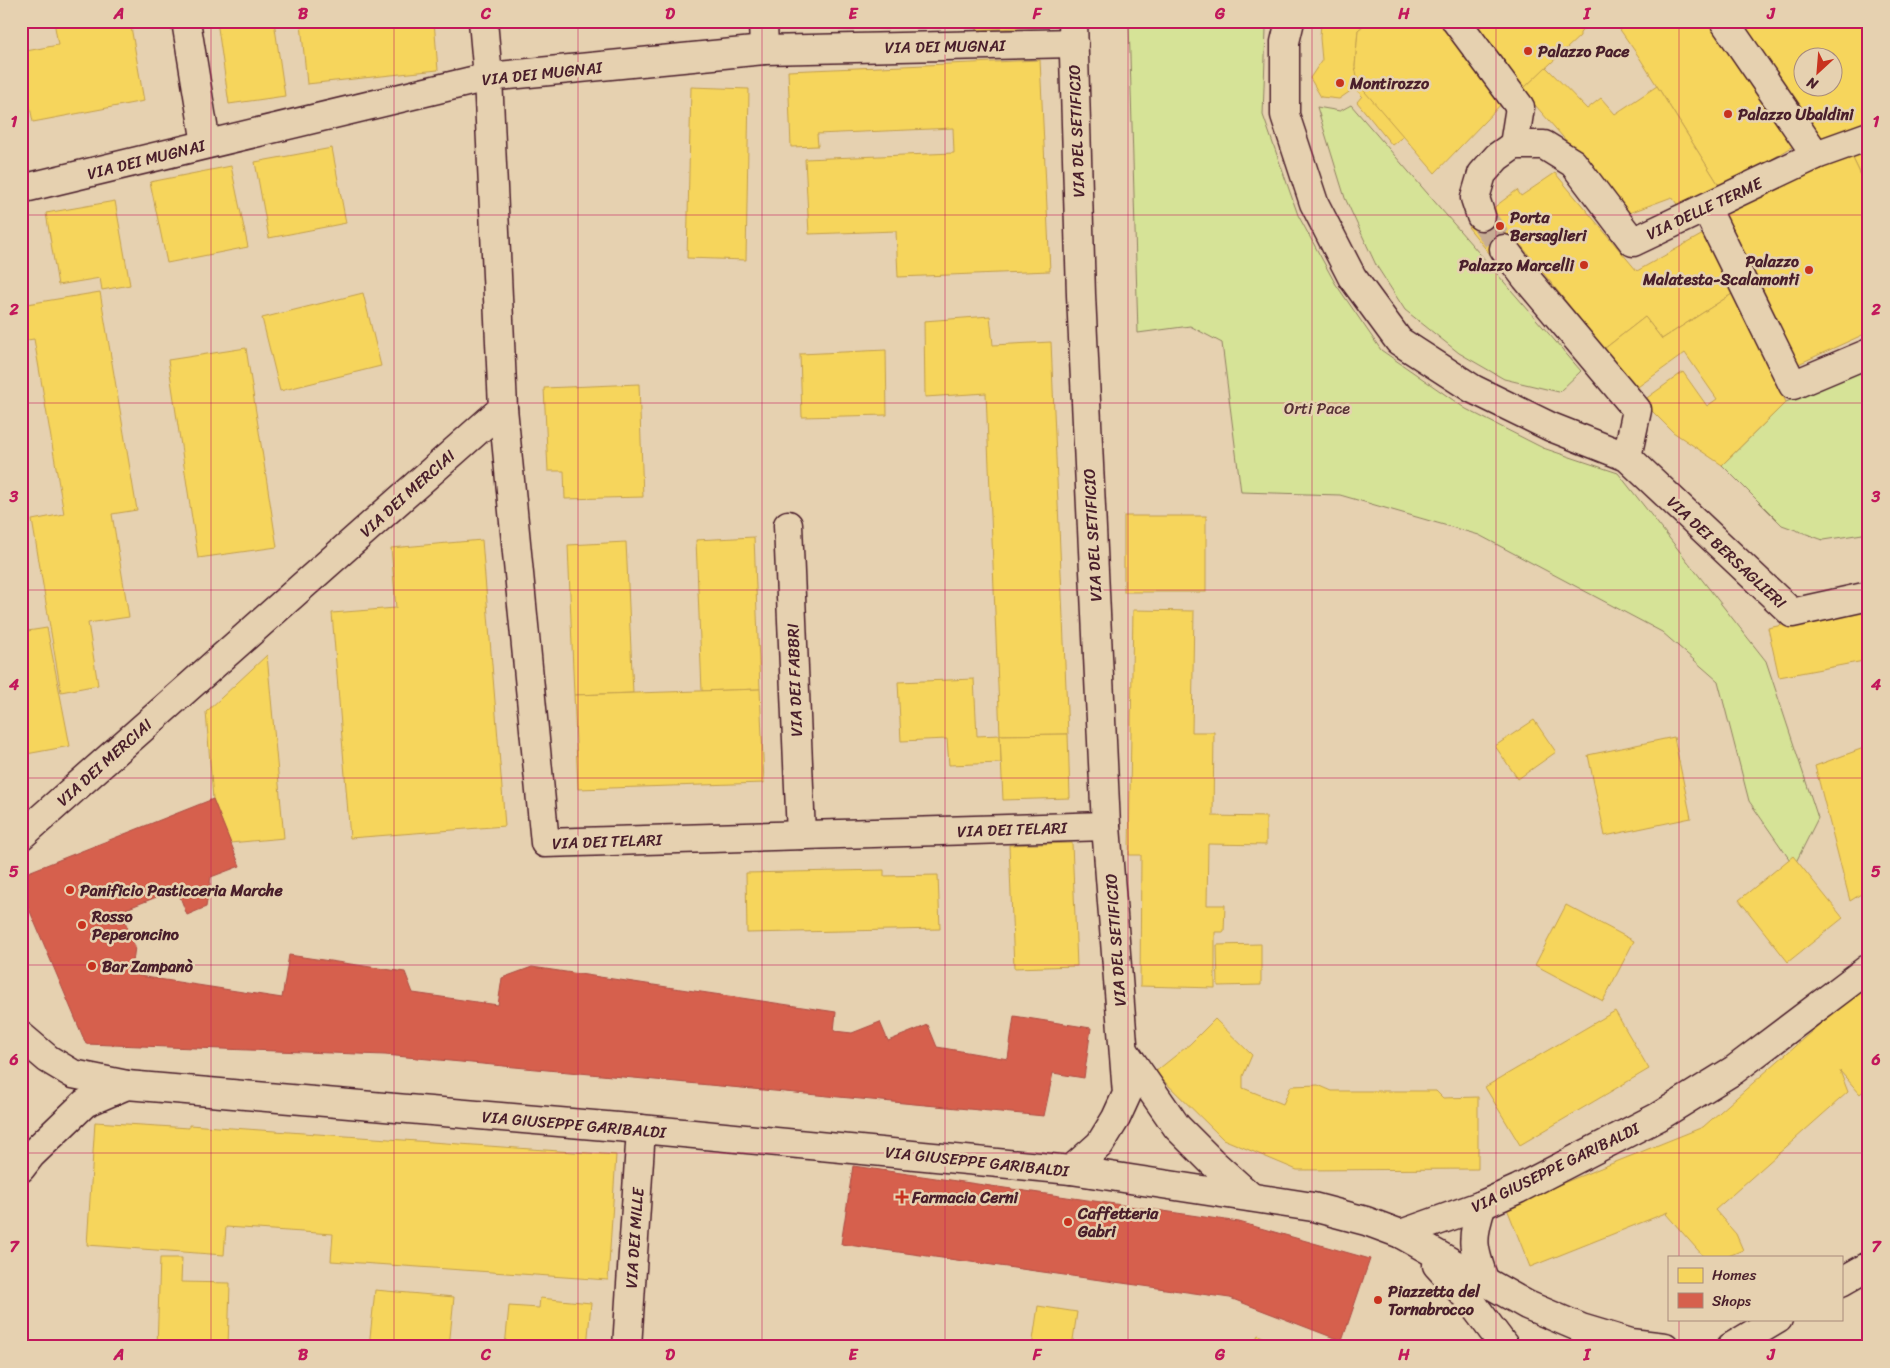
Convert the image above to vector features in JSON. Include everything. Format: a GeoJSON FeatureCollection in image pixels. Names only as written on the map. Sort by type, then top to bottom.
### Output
{"type":"FeatureCollection","features":[{"type":"Feature","properties":{"kind":"street"},"geometry":{"type":"LineString","coordinates":[[186,21],[206,144]]}},
{"type":"Feature","properties":{"kind":"street"},"geometry":{"type":"LineString","coordinates":[[483,21],[488,77],[503,408]]}},
{"type":"Feature","properties":{"kind":"street"},"geometry":{"type":"LineString","coordinates":[[763,21],[764,50]]}},
{"type":"Feature","properties":{"kind":"street"},"geometry":{"type":"LineString","coordinates":[[1290,21],[1285,42],[1285,115],[1314,204],[1352,277],[1399,341],[1472,389],[1551,427],[1628,457],[1637,410],[1526,278],[1504,249]]}},
{"type":"Feature","properties":{"kind":"street"},"geometry":{"type":"LineString","coordinates":[[1456,21],[1520,107],[1514,145],[1497,157],[1482,174],[1475,198],[1481,216]]}},
{"type":"Feature","properties":{"kind":"street"},"geometry":{"type":"LineString","coordinates":[[1724,21],[1816,155]]}},
{"type":"Feature","properties":{"kind":"street","name":"VIA DEI MUGNAI"},"geometry":{"type":"LineString","coordinates":[[21,189],[488,77],[764,50],[1074,32]]}},
{"type":"Feature","properties":{"kind":"street","name":"VIA DEL SETIFICIO"},"geometry":{"type":"LineString","coordinates":[[1070,1170],[1100,1144],[1116,1118],[1127,1094],[1106,826],[1081,295],[1074,32]]}},
{"type":"Feature","properties":{"kind":"street","name":"VIA DELLE TERME"},"geometry":{"type":"LineString","coordinates":[[1514,145],[1544,145],[1573,162],[1633,242],[1816,155],[1869,136]]}},
{"type":"Feature","properties":{"kind":"street"},"geometry":{"type":"LineString","coordinates":[[1706,208],[1793,385],[1869,353]]}},
{"type":"Feature","properties":{"kind":"street","name":"VIA DEI TELARI"},"geometry":{"type":"LineString","coordinates":[[503,408],[545,843],[1106,826]]}},
{"type":"Feature","properties":{"kind":"street","name":"VIA DEI MERCIAI"},"geometry":{"type":"LineString","coordinates":[[21,836],[503,408]]}},
{"type":"Feature","properties":{"kind":"street","name":"VIA DEI BERSAGLIERI"},"geometry":{"type":"LineString","coordinates":[[1628,457],[1792,613],[1869,596]]}},
{"type":"Feature","properties":{"kind":"street","name":"VIA DEI FABBRI"},"geometry":{"type":"LineString","coordinates":[[788,526],[800,835]]}},
{"type":"Feature","properties":{"kind":"street","name":"VIA GIUSEPPE GARIBALDI"},"geometry":{"type":"LineString","coordinates":[[21,1036],[48,1059],[73,1074],[126,1086],[641,1129],[1070,1170],[1313,1207],[1366,1221],[1401,1234],[1482,1205],[1649,1122],[1734,1070],[1869,968]]}},
{"type":"Feature","properties":{"kind":"street"},"geometry":{"type":"LineString","coordinates":[[1122,1049],[1177,1127],[1251,1197]]}},
{"type":"Feature","properties":{"kind":"street"},"geometry":{"type":"LineString","coordinates":[[21,1168],[31,1155],[85,1103],[126,1086]]}},
{"type":"Feature","properties":{"kind":"street","name":"VIA DEI MILLE"},"geometry":{"type":"LineString","coordinates":[[627,1347],[641,1129]]}},
{"type":"Feature","properties":{"kind":"street"},"geometry":{"type":"LineString","coordinates":[[1482,1205],[1476,1221],[1473,1242],[1476,1259],[1485,1282]]}},
{"type":"Feature","properties":{"kind":"street"},"geometry":{"type":"LineString","coordinates":[[1401,1234],[1527,1305],[1581,1328],[1631,1343],[1665,1347]]}},
{"type":"Feature","properties":{"kind":"street"},"geometry":{"type":"LineString","coordinates":[[1401,1234],[1451,1279],[1505,1347]]}},
{"type":"Feature","properties":{"kind":"street"},"geometry":{"type":"LineString","coordinates":[[1842,1281],[1869,1266]]}},
{"type":"Feature","properties":{"kind":"street"},"geometry":{"type":"LineString","coordinates":[[1731,1347],[1776,1320]]}},
{"type":"Feature","properties":{"kind":"green space","name":"Orti Pace"},"geometry":{"type":"Polygon","coordinates":[[[1129,21],[1270,21],[1266,29],[1263,115],[1298,215],[1335,283],[1381,350],[1466,409],[1543,448],[1618,473],[1766,661],[1818,818],[1794,866],[1749,801],[1718,681],[1662,632],[1479,535],[1340,495],[1241,492],[1222,343],[1190,326],[1138,333],[1129,21]]]}},
{"type":"Feature","properties":{"kind":"green space"},"geometry":{"type":"Polygon","coordinates":[[[1351,105],[1581,371],[1559,392],[1504,379],[1459,353],[1405,310],[1376,265],[1345,198],[1317,107],[1340,111],[1351,105]]]}},
{"type":"Feature","properties":{"kind":"green space"},"geometry":{"type":"Polygon","coordinates":[[[1869,368],[1869,533],[1823,540],[1782,525],[1722,465],[1786,402],[1869,368]]]}},
{"type":"Feature","properties":{"kind":"building: Homes"},"geometry":{"type":"Polygon","coordinates":[[[54,21],[130,21],[144,101],[33,122],[21,62],[21,52],[58,45],[54,21]]]}},
{"type":"Feature","properties":{"kind":"building: Homes"},"geometry":{"type":"Polygon","coordinates":[[[217,21],[274,21],[285,96],[229,104],[217,21]]]}},
{"type":"Feature","properties":{"kind":"building: Homes"},"geometry":{"type":"Polygon","coordinates":[[[326,21],[434,21],[438,70],[307,84],[301,24],[326,21]]]}},
{"type":"Feature","properties":{"kind":"building: Homes"},"geometry":{"type":"Polygon","coordinates":[[[782,21],[962,21],[962,24],[782,24],[782,21]]]}},
{"type":"Feature","properties":{"kind":"building: Homes"},"geometry":{"type":"Polygon","coordinates":[[[977,21],[1037,21],[1037,27],[977,30],[977,21]]]}},
{"type":"Feature","properties":{"kind":"building: Homes","name":"Montirozzo"},"geometry":{"type":"Polygon","coordinates":[[[1321,21],[1369,21],[1358,30],[1355,67],[1408,133],[1392,145],[1357,102],[1362,96],[1355,88],[1339,99],[1321,97],[1310,78],[1322,60],[1321,21]]]}},
{"type":"Feature","properties":{"kind":"building: Homes"},"geometry":{"type":"Polygon","coordinates":[[[1369,21],[1452,21],[1507,98],[1435,173],[1359,85],[1355,67],[1358,30],[1369,21]]]}},
{"type":"Feature","properties":{"kind":"building: Homes","name":"Palazzo Pace"},"geometry":{"type":"Polygon","coordinates":[[[1469,21],[1591,21],[1580,33],[1580,36],[1522,90],[1469,21]]]}},
{"type":"Feature","properties":{"kind":"building: Homes","name":"Palazzo Ubaldini"},"geometry":{"type":"Polygon","coordinates":[[[1614,21],[1714,21],[1800,142],[1722,190],[1639,57],[1614,21]]]}},
{"type":"Feature","properties":{"kind":"building: Homes"},"geometry":{"type":"Polygon","coordinates":[[[1732,21],[1869,21],[1869,128],[1817,144],[1732,21]]]}},
{"type":"Feature","properties":{"kind":"building: Homes"},"geometry":{"type":"Polygon","coordinates":[[[1040,60],[1050,271],[898,277],[896,231],[809,234],[805,159],[954,153],[953,128],[817,134],[818,146],[791,147],[788,71],[1040,60]]]}},
{"type":"Feature","properties":{"kind":"building: Homes"},"geometry":{"type":"Polygon","coordinates":[[[1546,67],[1587,109],[1601,98],[1615,114],[1657,86],[1722,190],[1683,213],[1672,197],[1629,213],[1522,90],[1546,67]]]}},
{"type":"Feature","properties":{"kind":"building: Homes"},"geometry":{"type":"Polygon","coordinates":[[[691,87],[749,89],[746,260],[687,258],[691,87]]]}},
{"type":"Feature","properties":{"kind":"building: Homes"},"geometry":{"type":"Polygon","coordinates":[[[1869,143],[1869,192],[1849,150],[1869,143]]]}},
{"type":"Feature","properties":{"kind":"building: Homes"},"geometry":{"type":"Polygon","coordinates":[[[332,148],[346,223],[269,238],[255,162],[332,148]]]}},
{"type":"Feature","properties":{"kind":"building: Homes","name":"Palazzo Malatesta-Scalamonti"},"geometry":{"type":"Polygon","coordinates":[[[1849,150],[1869,192],[1869,332],[1794,366],[1720,207],[1849,150]]]}},
{"type":"Feature","properties":{"kind":"building: Homes"},"geometry":{"type":"Polygon","coordinates":[[[231,166],[248,247],[167,263],[150,182],[231,166]]]}},
{"type":"Feature","properties":{"kind":"building: Homes","name":"Palazzo Marcelli"},"geometry":{"type":"Polygon","coordinates":[[[1555,173],[1637,271],[1703,234],[1732,294],[1662,339],[1645,317],[1604,349],[1516,239],[1493,258],[1468,227],[1517,190],[1521,196],[1555,173]]]}},
{"type":"Feature","properties":{"kind":"building: Homes"},"geometry":{"type":"Polygon","coordinates":[[[115,201],[130,285],[102,290],[100,278],[58,285],[46,213],[115,201]]]}},
{"type":"Feature","properties":{"kind":"building: Homes"},"geometry":{"type":"Polygon","coordinates":[[[100,292],[137,510],[112,514],[129,617],[88,623],[98,685],[61,692],[32,520],[64,514],[34,339],[21,341],[21,305],[100,292]]]}},
{"type":"Feature","properties":{"kind":"building: Homes"},"geometry":{"type":"Polygon","coordinates":[[[363,293],[381,366],[280,391],[262,318],[363,293]]]}},
{"type":"Feature","properties":{"kind":"building: Homes"},"geometry":{"type":"Polygon","coordinates":[[[1732,294],[1786,402],[1722,465],[1673,432],[1644,400],[1683,372],[1707,406],[1717,399],[1685,353],[1635,389],[1604,349],[1645,317],[1662,339],[1732,294]]]}},
{"type":"Feature","properties":{"kind":"building: Homes"},"geometry":{"type":"Polygon","coordinates":[[[990,316],[993,345],[1051,342],[1068,734],[1000,735],[986,393],[925,397],[924,321],[990,316]]]}},
{"type":"Feature","properties":{"kind":"building: Homes"},"geometry":{"type":"Polygon","coordinates":[[[246,348],[277,547],[198,558],[168,360],[246,348]]]}},
{"type":"Feature","properties":{"kind":"building: Homes"},"geometry":{"type":"Polygon","coordinates":[[[886,350],[887,415],[802,417],[800,354],[886,350]]]}},
{"type":"Feature","properties":{"kind":"building: Homes"},"geometry":{"type":"Polygon","coordinates":[[[639,384],[643,497],[565,499],[564,471],[548,471],[544,388],[639,384]]]}},
{"type":"Feature","properties":{"kind":"building: Homes"},"geometry":{"type":"Polygon","coordinates":[[[1124,516],[1206,516],[1206,592],[1124,592],[1124,516]]]}},
{"type":"Feature","properties":{"kind":"building: Homes"},"geometry":{"type":"Polygon","coordinates":[[[754,537],[760,689],[702,691],[696,540],[754,537]]]}},
{"type":"Feature","properties":{"kind":"building: Homes"},"geometry":{"type":"Polygon","coordinates":[[[482,540],[505,826],[350,838],[332,613],[396,608],[391,548],[482,540]]]}},
{"type":"Feature","properties":{"kind":"building: Homes"},"geometry":{"type":"Polygon","coordinates":[[[626,542],[633,693],[574,695],[568,545],[626,542]]]}},
{"type":"Feature","properties":{"kind":"building: Homes"},"geometry":{"type":"Polygon","coordinates":[[[1869,607],[1869,660],[1779,677],[1768,628],[1869,607]]]}},
{"type":"Feature","properties":{"kind":"building: Homes"},"geometry":{"type":"Polygon","coordinates":[[[1133,610],[1194,611],[1192,732],[1214,732],[1213,816],[1266,817],[1266,845],[1208,844],[1207,905],[1225,905],[1224,932],[1215,932],[1215,988],[1140,986],[1141,855],[1129,855],[1133,610]]]}},
{"type":"Feature","properties":{"kind":"building: Homes"},"geometry":{"type":"Polygon","coordinates":[[[47,628],[70,746],[21,755],[21,632],[47,628]]]}},
{"type":"Feature","properties":{"kind":"building: Homes"},"geometry":{"type":"Polygon","coordinates":[[[267,655],[284,838],[230,843],[213,799],[206,712],[267,655]]]}},
{"type":"Feature","properties":{"kind":"building: Homes"},"geometry":{"type":"Polygon","coordinates":[[[974,679],[977,736],[1000,735],[1001,763],[949,765],[947,739],[901,741],[898,682],[974,679]]]}},
{"type":"Feature","properties":{"kind":"building: Homes"},"geometry":{"type":"Polygon","coordinates":[[[760,689],[764,783],[578,789],[574,695],[760,689]]]}},
{"type":"Feature","properties":{"kind":"building: Homes"},"geometry":{"type":"Polygon","coordinates":[[[1534,720],[1556,752],[1518,779],[1495,746],[1534,720]]]}},
{"type":"Feature","properties":{"kind":"building: Homes"},"geometry":{"type":"Polygon","coordinates":[[[1068,734],[1070,798],[1003,800],[1000,735],[1068,734]]]}},
{"type":"Feature","properties":{"kind":"building: Homes"},"geometry":{"type":"Polygon","coordinates":[[[1674,737],[1691,818],[1605,836],[1588,755],[1674,737]]]}},
{"type":"Feature","properties":{"kind":"building: Homes"},"geometry":{"type":"Polygon","coordinates":[[[1869,746],[1869,889],[1850,901],[1815,766],[1869,746]]]}},
{"type":"Feature","properties":{"kind":"building: Homes"},"geometry":{"type":"Polygon","coordinates":[[[1072,843],[1077,966],[1014,968],[1009,845],[1072,843]]]}},
{"type":"Feature","properties":{"kind":"building: Homes"},"geometry":{"type":"Polygon","coordinates":[[[1793,856],[1843,918],[1788,962],[1739,900],[1793,856]]]}},
{"type":"Feature","properties":{"kind":"building: Homes"},"geometry":{"type":"Polygon","coordinates":[[[884,870],[884,876],[938,875],[940,929],[747,933],[746,873],[884,870]]]}},
{"type":"Feature","properties":{"kind":"building: Homes"},"geometry":{"type":"Polygon","coordinates":[[[1566,905],[1634,941],[1603,1001],[1535,965],[1566,905]]]}},
{"type":"Feature","properties":{"kind":"building: Homes"},"geometry":{"type":"Polygon","coordinates":[[[1261,944],[1261,985],[1218,986],[1217,945],[1261,944]]]}},
{"type":"Feature","properties":{"kind":"building: Homes"},"geometry":{"type":"Polygon","coordinates":[[[1869,988],[1869,1086],[1860,1094],[1840,1071],[1848,1092],[1715,1210],[1736,1234],[1743,1250],[1728,1256],[1703,1256],[1666,1214],[1668,1212],[1530,1267],[1506,1206],[1703,1127],[1853,995],[1869,988]]]}},
{"type":"Feature","properties":{"kind":"building: Homes"},"geometry":{"type":"Polygon","coordinates":[[[1615,1011],[1649,1069],[1520,1145],[1485,1087],[1615,1011]]]}},
{"type":"Feature","properties":{"kind":"building: Homes"},"geometry":{"type":"Polygon","coordinates":[[[1215,1019],[1252,1055],[1243,1076],[1243,1088],[1283,1104],[1291,1086],[1318,1085],[1332,1091],[1436,1091],[1443,1098],[1478,1097],[1478,1169],[1297,1170],[1223,1139],[1155,1072],[1190,1044],[1215,1019]]]}},
{"type":"Feature","properties":{"kind":"building: Homes"},"geometry":{"type":"Polygon","coordinates":[[[95,1122],[189,1128],[189,1125],[616,1155],[608,1280],[331,1261],[333,1234],[226,1227],[224,1255],[87,1245],[95,1122]]]}},
{"type":"Feature","properties":{"kind":"building: Homes"},"geometry":{"type":"Polygon","coordinates":[[[160,1258],[182,1258],[181,1282],[230,1283],[228,1347],[157,1347],[160,1258]]]}},
{"type":"Feature","properties":{"kind":"building: Homes"},"geometry":{"type":"Polygon","coordinates":[[[375,1290],[454,1297],[449,1347],[369,1347],[375,1290]]]}},
{"type":"Feature","properties":{"kind":"building: Homes"},"geometry":{"type":"Polygon","coordinates":[[[540,1298],[591,1303],[587,1347],[505,1347],[509,1306],[539,1308],[540,1298]]]}},
{"type":"Feature","properties":{"kind":"building: Homes"},"geometry":{"type":"Polygon","coordinates":[[[1038,1306],[1077,1312],[1072,1347],[1032,1347],[1038,1306]]]}},
{"type":"Feature","properties":{"kind":"building: Homes"},"geometry":{"type":"Polygon","coordinates":[[[1258,1335],[1285,1347],[1252,1347],[1258,1335]]]}},
{"type":"Feature","properties":{"kind":"building: Shops"},"geometry":{"type":"Polygon","coordinates":[[[213,799],[240,866],[211,877],[206,907],[187,915],[177,889],[121,911],[135,947],[133,962],[139,976],[282,998],[289,955],[405,972],[413,993],[498,1005],[502,978],[532,967],[836,1012],[834,1031],[852,1033],[880,1022],[888,1041],[928,1025],[937,1047],[1008,1059],[1014,1016],[1091,1028],[1084,1078],[1053,1073],[1044,1116],[385,1055],[86,1044],[21,890],[21,875],[213,799]]]}},
{"type":"Feature","properties":{"kind":"building: Shops"},"geometry":{"type":"Polygon","coordinates":[[[853,1166],[1239,1222],[1370,1259],[1342,1341],[1230,1298],[841,1244],[853,1166]]]}},
{"type":"Feature","properties":{"kind":"tunnel"},"geometry":{"type":"LineString","coordinates":[[1481,216],[1504,249]]}},
{"type":"Feature","properties":{"kind":"place","name":"Palazzo Pace"},"geometry":{"type":"Point","coordinates":[1528,51]}},
{"type":"Feature","properties":{"kind":"place","name":"Montirozzo"},"geometry":{"type":"Point","coordinates":[1340,83]}},
{"type":"Feature","properties":{"kind":"place","name":"Palazzo Ubaldini"},"geometry":{"type":"Point","coordinates":[1728,114]}},
{"type":"Feature","properties":{"kind":"place","name":"Porta Bersaglieri"},"geometry":{"type":"Point","coordinates":[1500,226]}},
{"type":"Feature","properties":{"kind":"place","name":"Palazzo Marcelli"},"geometry":{"type":"Point","coordinates":[1584,265]}},
{"type":"Feature","properties":{"kind":"place","name":"Palazzo Malatesta-Scalamonti"},"geometry":{"type":"Point","coordinates":[1809,270]}},
{"type":"Feature","properties":{"kind":"place","name":"Panificio Pasticceria Marche"},"geometry":{"type":"Point","coordinates":[70,890]}},
{"type":"Feature","properties":{"kind":"place","name":"Rosso Peperoncino"},"geometry":{"type":"Point","coordinates":[82,925]}},
{"type":"Feature","properties":{"kind":"place","name":"Bar Zampanò"},"geometry":{"type":"Point","coordinates":[92,966]}},
{"type":"Feature","properties":{"kind":"place","name":"Farmacia Cerni"},"geometry":{"type":"Point","coordinates":[902,1197]}},
{"type":"Feature","properties":{"kind":"place","name":"Caffetteria Gabri"},"geometry":{"type":"Point","coordinates":[1068,1222]}},
{"type":"Feature","properties":{"kind":"place","name":"Piazzetta del Tornabrocco"},"geometry":{"type":"Point","coordinates":[1378,1300]}}]}
